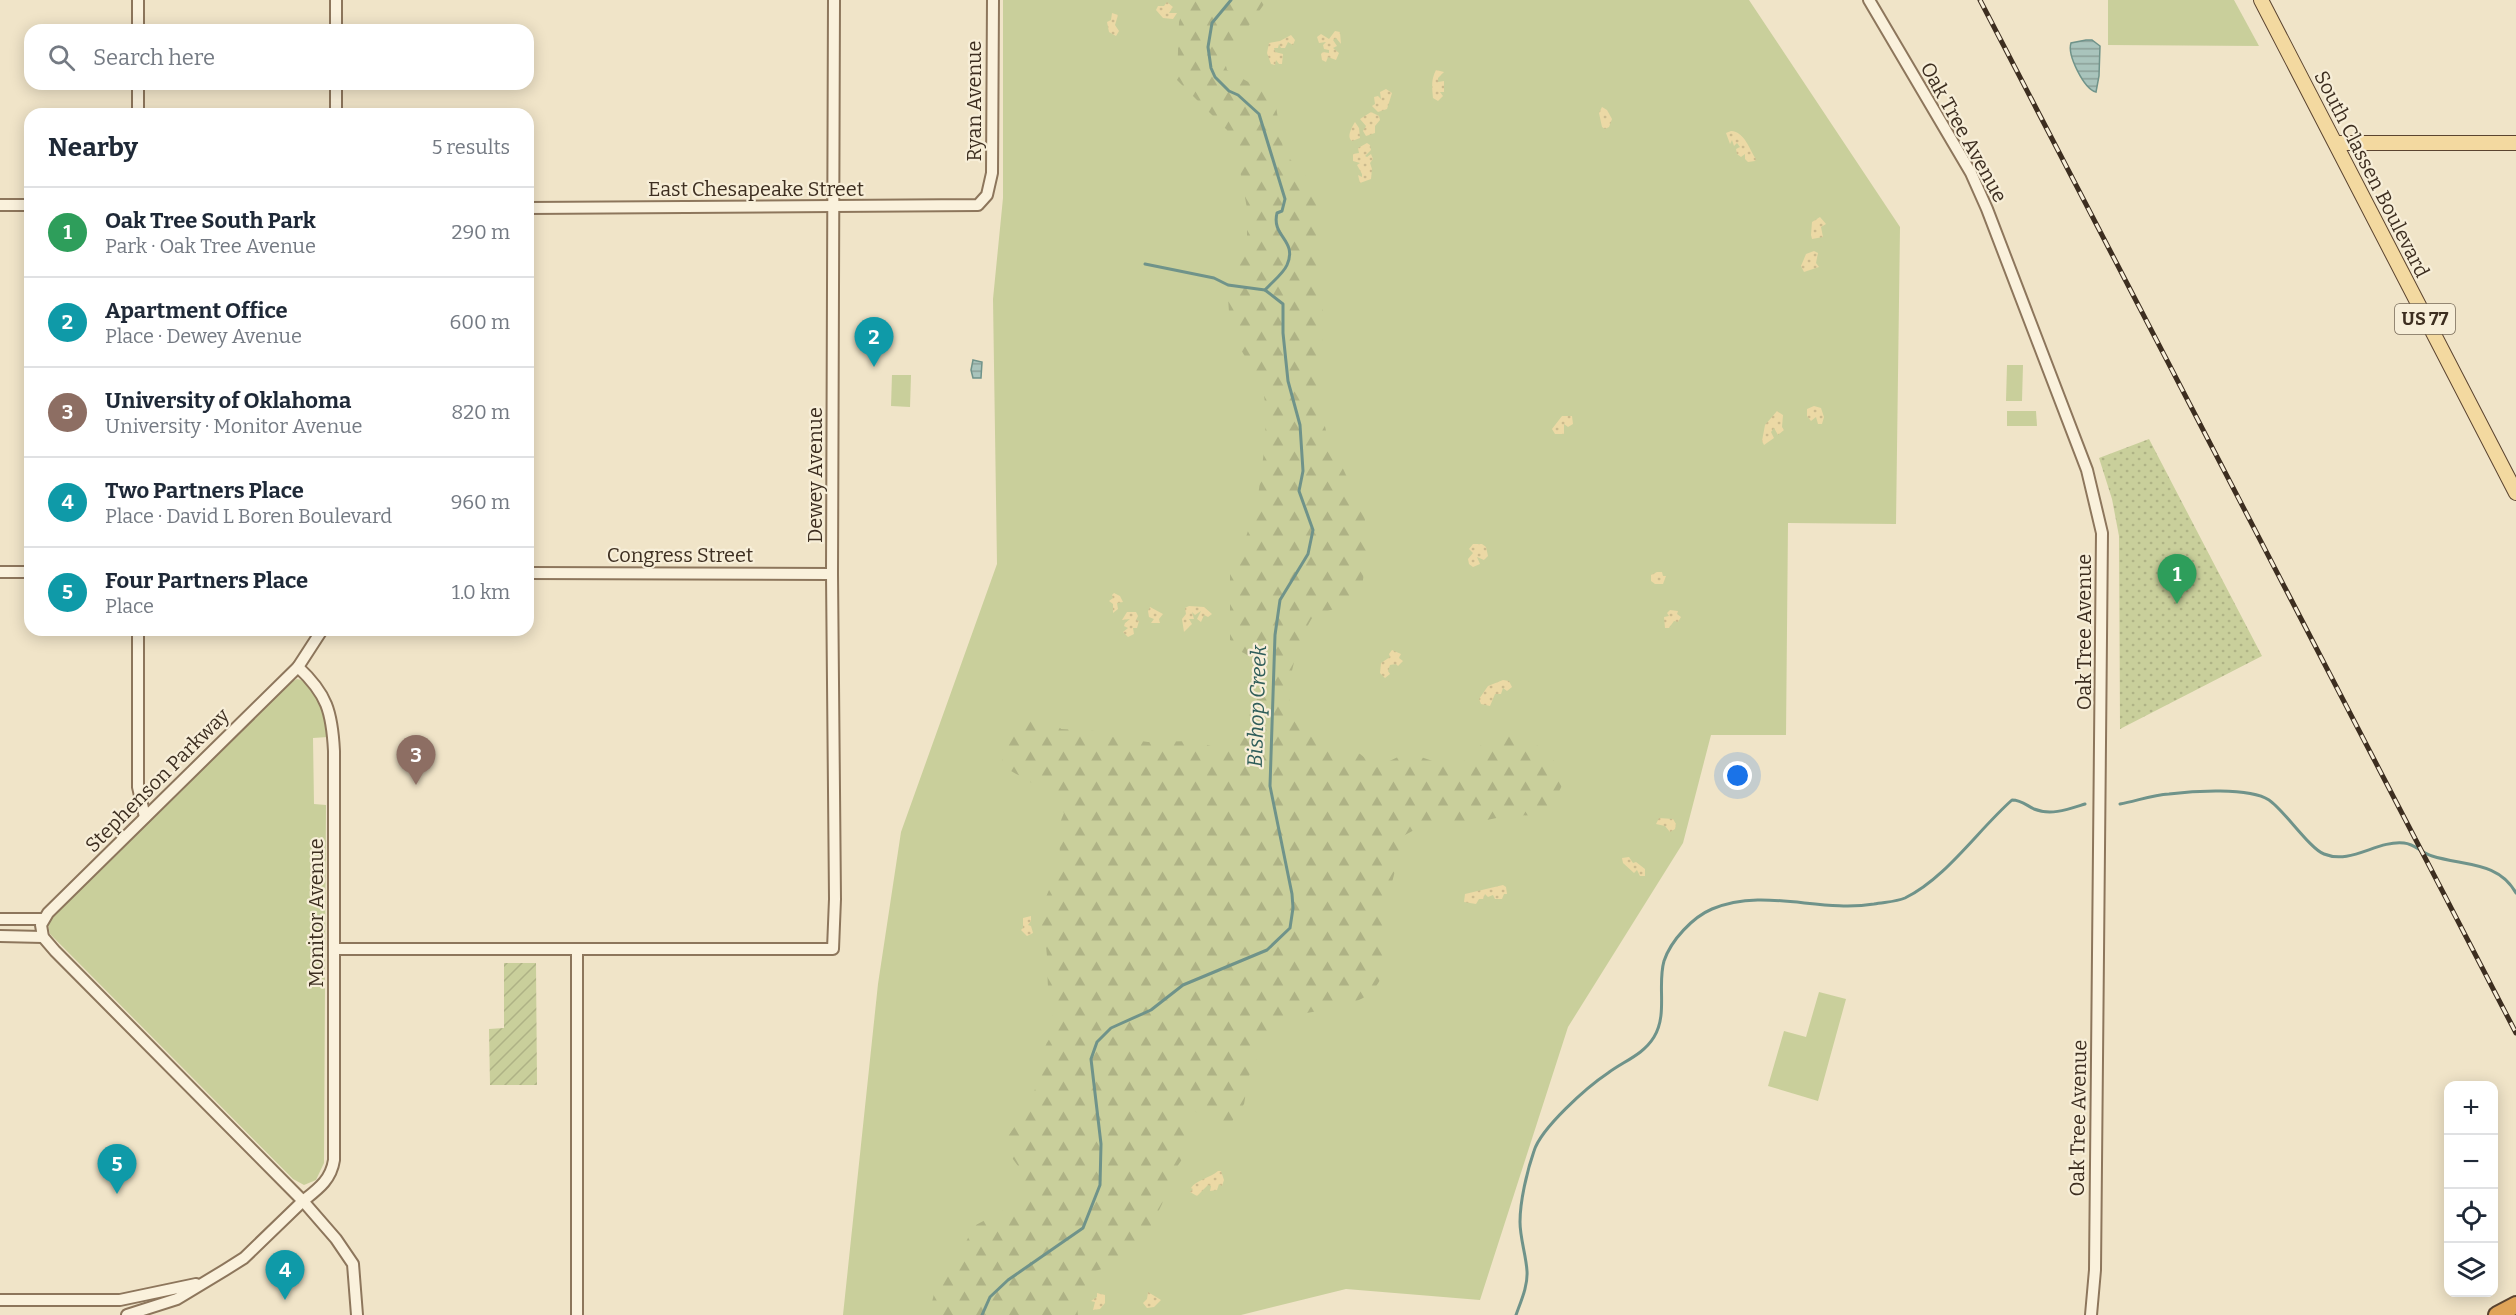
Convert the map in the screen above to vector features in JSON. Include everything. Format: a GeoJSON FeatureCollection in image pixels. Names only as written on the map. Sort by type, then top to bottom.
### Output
{"type":"FeatureCollection","features":[{"type":"Feature","properties":{"kind":"highway"},"geometry":{"type":"LineString","coordinates":[[2497,1315],[2516,1305]]}},
{"type":"Feature","properties":{"kind":"main road","name":"South Classen Boulevard"},"geometry":{"type":"LineString","coordinates":[[2261,0],[2516,493]]}},
{"type":"Feature","properties":{"kind":"main road"},"geometry":{"type":"LineString","coordinates":[[2336,143],[2516,143]]}},
{"type":"Feature","properties":{"kind":"street"},"geometry":{"type":"LineString","coordinates":[[138,0],[138,24]]}},
{"type":"Feature","properties":{"kind":"street"},"geometry":{"type":"LineString","coordinates":[[336,0],[336,24]]}},
{"type":"Feature","properties":{"kind":"street","name":"Dewey Avenue"},"geometry":{"type":"LineString","coordinates":[[577,949],[832,950],[835,898],[832,574],[834,0]]}},
{"type":"Feature","properties":{"kind":"street","name":"Ryan Avenue"},"geometry":{"type":"LineString","coordinates":[[983,200],[987,195],[992,174],[993,0]]}},
{"type":"Feature","properties":{"kind":"street","name":"Oak Tree Avenue"},"geometry":{"type":"LineString","coordinates":[[1869,0],[1971,173],[1987,209],[2087,470],[2102,533],[2095,1260],[2091,1315]]}},
{"type":"Feature","properties":{"kind":"street"},"geometry":{"type":"LineString","coordinates":[[138,90],[138,108]]}},
{"type":"Feature","properties":{"kind":"street"},"geometry":{"type":"LineString","coordinates":[[336,90],[336,108]]}},
{"type":"Feature","properties":{"kind":"street","name":"East Chesapeake Street"},"geometry":{"type":"LineString","coordinates":[[534,208],[970,206],[978,205],[983,200]]}},
{"type":"Feature","properties":{"kind":"street"},"geometry":{"type":"LineString","coordinates":[[0,205],[24,205]]}},
{"type":"Feature","properties":{"kind":"street"},"geometry":{"type":"LineString","coordinates":[[0,572],[24,572]]}},
{"type":"Feature","properties":{"kind":"street","name":"Congress Street"},"geometry":{"type":"LineString","coordinates":[[534,573],[832,574]]}},
{"type":"Feature","properties":{"kind":"street"},"geometry":{"type":"LineString","coordinates":[[138,636],[138,787],[145,817]]}},
{"type":"Feature","properties":{"kind":"street"},"geometry":{"type":"LineString","coordinates":[[298,667],[318,636]]}},
{"type":"Feature","properties":{"kind":"street","name":"Stephenson Parkway"},"geometry":{"type":"LineString","coordinates":[[43,919],[298,667]]}},
{"type":"Feature","properties":{"kind":"street","name":"Monitor Avenue"},"geometry":{"type":"LineString","coordinates":[[128,1315],[177,1299],[244,1258],[324,1184],[333,1169],[333,726],[327,702],[298,667]]}},
{"type":"Feature","properties":{"kind":"street"},"geometry":{"type":"LineString","coordinates":[[0,919],[43,919],[41,931],[55,951],[303,1201],[336,1239],[352,1264],[357,1315]]}},
{"type":"Feature","properties":{"kind":"street"},"geometry":{"type":"LineString","coordinates":[[0,936],[44,937]]}},
{"type":"Feature","properties":{"kind":"street"},"geometry":{"type":"LineString","coordinates":[[334,949],[577,949],[576,1315]]}},
{"type":"Feature","properties":{"kind":"street"},"geometry":{"type":"LineString","coordinates":[[0,1300],[120,1300],[200,1284]]}},
{"type":"Feature","properties":{"kind":"green space"},"geometry":{"type":"Polygon","coordinates":[[[1003,0],[1749,0],[1900,227],[1896,524],[1788,523],[1786,735],[1711,735],[1683,843],[1568,1027],[1480,1300],[1346,1289],[1241,1315],[843,1315],[878,984],[901,832],[997,564],[993,299],[1003,198],[1003,0]]]}},
{"type":"Feature","properties":{"kind":"green space"},"geometry":{"type":"Polygon","coordinates":[[[1181,0],[1267,0],[1245,31],[1227,46],[1224,58],[1227,70],[1268,93],[1276,107],[1284,153],[1309,179],[1318,208],[1316,244],[1324,321],[1317,392],[1327,435],[1364,513],[1368,542],[1361,595],[1351,604],[1314,615],[1308,625],[1298,650],[1291,678],[1289,692],[1292,716],[1301,728],[1322,744],[1353,750],[1362,755],[1375,768],[1402,755],[1421,757],[1459,770],[1469,755],[1482,745],[1498,738],[1515,736],[1535,743],[1556,762],[1568,763],[1567,775],[1552,806],[1535,815],[1506,816],[1465,828],[1427,823],[1405,835],[1389,897],[1388,948],[1383,973],[1378,984],[1362,999],[1290,1016],[1283,1030],[1259,1053],[1249,1076],[1244,1104],[1229,1126],[1216,1129],[1188,1105],[1185,1123],[1185,1155],[1168,1180],[1162,1204],[1135,1259],[1092,1272],[1080,1298],[1078,1315],[924,1315],[931,1306],[936,1286],[946,1266],[964,1246],[974,1226],[1006,1209],[1023,1205],[1028,1192],[1018,1166],[1002,1144],[1031,1099],[1039,1076],[1045,1046],[1053,1035],[1047,951],[1040,920],[1046,896],[1062,868],[1059,833],[1064,813],[1050,790],[1004,767],[1001,752],[1003,743],[1009,736],[1014,722],[1024,715],[1056,723],[1061,729],[1095,731],[1106,736],[1148,742],[1195,741],[1217,748],[1233,745],[1246,732],[1250,713],[1248,672],[1251,657],[1240,651],[1230,640],[1230,569],[1245,540],[1257,504],[1265,444],[1266,410],[1263,388],[1240,348],[1229,312],[1228,298],[1247,240],[1247,208],[1237,155],[1227,130],[1177,80],[1179,22],[1183,10],[1181,0]]]}},
{"type":"Feature","properties":{"kind":"green space"},"geometry":{"type":"Polygon","coordinates":[[[2108,0],[2234,0],[2259,46],[2108,45],[2108,0]]]}},
{"type":"Feature","properties":{"kind":"green space"},"geometry":{"type":"Polygon","coordinates":[[[2007,365],[2023,365],[2022,401],[2006,401],[2007,365]]]}},
{"type":"Feature","properties":{"kind":"green space"},"geometry":{"type":"Polygon","coordinates":[[[892,375],[911,375],[910,407],[891,406],[892,375]]]}},
{"type":"Feature","properties":{"kind":"green space"},"geometry":{"type":"Polygon","coordinates":[[[2007,411],[2036,411],[2037,426],[2007,426],[2007,411]]]}},
{"type":"Feature","properties":{"kind":"green space"},"geometry":{"type":"Polygon","coordinates":[[[2149,439],[2262,656],[2120,729],[2119,536],[2112,499],[2099,458],[2149,439]]]}},
{"type":"Feature","properties":{"kind":"green space"},"geometry":{"type":"Polygon","coordinates":[[[297,679],[312,687],[317,694],[324,711],[328,737],[313,738],[314,804],[326,805],[324,1163],[316,1180],[304,1185],[293,1179],[50,934],[48,925],[51,918],[286,685],[297,679]]]}},
{"type":"Feature","properties":{"kind":"green space"},"geometry":{"type":"Polygon","coordinates":[[[504,963],[536,963],[537,1085],[490,1085],[489,1029],[504,1028],[504,963]]]}},
{"type":"Feature","properties":{"kind":"green space"},"geometry":{"type":"Polygon","coordinates":[[[1819,992],[1846,999],[1818,1101],[1768,1086],[1784,1031],[1806,1037],[1819,992]]]}},
{"type":"Feature","properties":{"kind":"sand"},"geometry":{"type":"Polygon","coordinates":[[[1167,2],[1173,7],[1169,13],[1177,13],[1173,19],[1163,18],[1156,10],[1158,6],[1164,6],[1167,2]]]}},
{"type":"Feature","properties":{"kind":"sand"},"geometry":{"type":"Polygon","coordinates":[[[1112,13],[1118,15],[1115,25],[1119,31],[1116,36],[1109,32],[1107,22],[1111,20],[1112,13]]]}},
{"type":"Feature","properties":{"kind":"sand"},"geometry":{"type":"Polygon","coordinates":[[[1335,31],[1340,32],[1341,44],[1336,38],[1333,40],[1337,46],[1333,48],[1339,53],[1336,60],[1328,57],[1326,62],[1322,60],[1321,54],[1329,53],[1329,50],[1324,49],[1323,45],[1326,42],[1319,43],[1317,37],[1321,34],[1329,39],[1335,31]]]}},
{"type":"Feature","properties":{"kind":"sand"},"geometry":{"type":"Polygon","coordinates":[[[1291,35],[1295,40],[1293,45],[1288,42],[1285,48],[1281,48],[1279,44],[1278,48],[1274,48],[1275,52],[1283,54],[1282,64],[1276,60],[1275,65],[1271,64],[1267,53],[1269,43],[1280,41],[1291,35]]]}},
{"type":"Feature","properties":{"kind":"sand"},"geometry":{"type":"Polygon","coordinates":[[[1436,70],[1444,72],[1438,78],[1438,82],[1444,81],[1444,92],[1440,92],[1443,96],[1438,101],[1433,98],[1432,90],[1436,70]]]}},
{"type":"Feature","properties":{"kind":"sand"},"geometry":{"type":"Polygon","coordinates":[[[1386,89],[1392,93],[1387,109],[1378,112],[1372,106],[1375,104],[1374,97],[1378,96],[1381,99],[1380,92],[1386,89]]]}},
{"type":"Feature","properties":{"kind":"sand"},"geometry":{"type":"Polygon","coordinates":[[[1602,107],[1607,110],[1612,119],[1609,127],[1605,129],[1602,127],[1599,113],[1602,107]]]}},
{"type":"Feature","properties":{"kind":"sand"},"geometry":{"type":"Polygon","coordinates":[[[1371,112],[1379,116],[1380,120],[1375,126],[1375,133],[1366,136],[1363,131],[1366,126],[1360,119],[1371,112]]]}},
{"type":"Feature","properties":{"kind":"sand"},"geometry":{"type":"Polygon","coordinates":[[[1355,122],[1359,128],[1360,138],[1352,141],[1350,135],[1355,122]]]}},
{"type":"Feature","properties":{"kind":"sand"},"geometry":{"type":"Polygon","coordinates":[[[1731,131],[1740,134],[1756,159],[1755,161],[1748,162],[1745,154],[1741,157],[1737,154],[1736,149],[1740,147],[1737,143],[1734,146],[1732,140],[1730,144],[1726,133],[1731,131]]]}},
{"type":"Feature","properties":{"kind":"sand"},"geometry":{"type":"Polygon","coordinates":[[[1367,143],[1371,150],[1365,156],[1371,154],[1373,159],[1370,163],[1371,179],[1360,183],[1358,175],[1362,177],[1362,174],[1357,165],[1360,163],[1353,161],[1353,154],[1359,153],[1358,148],[1367,143]]]}},
{"type":"Feature","properties":{"kind":"sand"},"geometry":{"type":"Polygon","coordinates":[[[1820,217],[1826,224],[1821,227],[1823,237],[1812,239],[1812,222],[1820,217]]]}},
{"type":"Feature","properties":{"kind":"sand"},"geometry":{"type":"Polygon","coordinates":[[[1814,251],[1818,253],[1816,263],[1819,267],[1804,272],[1801,266],[1806,254],[1814,251]]]}},
{"type":"Feature","properties":{"kind":"sand"},"geometry":{"type":"Polygon","coordinates":[[[1814,406],[1821,408],[1824,417],[1822,424],[1818,424],[1816,417],[1811,421],[1807,416],[1807,409],[1814,406]]]}},
{"type":"Feature","properties":{"kind":"sand"},"geometry":{"type":"Polygon","coordinates":[[[1777,411],[1783,415],[1784,430],[1778,435],[1774,428],[1771,432],[1774,438],[1764,445],[1762,441],[1765,425],[1777,411]]]}},
{"type":"Feature","properties":{"kind":"sand"},"geometry":{"type":"Polygon","coordinates":[[[1562,416],[1572,416],[1573,424],[1568,427],[1564,424],[1564,434],[1555,434],[1552,429],[1562,416]]]}},
{"type":"Feature","properties":{"kind":"sand"},"geometry":{"type":"Polygon","coordinates":[[[1473,544],[1482,544],[1486,547],[1488,556],[1484,560],[1477,557],[1480,564],[1473,567],[1469,564],[1468,559],[1473,553],[1469,549],[1473,544]]]}},
{"type":"Feature","properties":{"kind":"sand"},"geometry":{"type":"Polygon","coordinates":[[[1662,572],[1663,576],[1666,576],[1663,584],[1655,584],[1651,581],[1651,575],[1662,572]]]}},
{"type":"Feature","properties":{"kind":"sand"},"geometry":{"type":"Polygon","coordinates":[[[1114,593],[1120,596],[1123,602],[1117,603],[1118,609],[1113,613],[1113,604],[1109,601],[1113,598],[1114,593]]]}},
{"type":"Feature","properties":{"kind":"sand"},"geometry":{"type":"Polygon","coordinates":[[[1150,607],[1163,614],[1159,619],[1160,623],[1151,623],[1154,619],[1149,617],[1150,607]]]}},
{"type":"Feature","properties":{"kind":"sand"},"geometry":{"type":"Polygon","coordinates":[[[1204,607],[1212,614],[1208,617],[1204,615],[1201,622],[1197,619],[1201,611],[1195,615],[1192,612],[1194,619],[1189,619],[1192,624],[1184,632],[1182,619],[1186,614],[1185,608],[1204,607]]]}},
{"type":"Feature","properties":{"kind":"sand"},"geometry":{"type":"Polygon","coordinates":[[[1670,610],[1678,611],[1677,614],[1681,617],[1678,622],[1674,621],[1669,628],[1665,628],[1664,617],[1669,616],[1667,613],[1670,610]]]}},
{"type":"Feature","properties":{"kind":"sand"},"geometry":{"type":"Polygon","coordinates":[[[1127,612],[1136,612],[1138,616],[1136,620],[1139,621],[1137,628],[1133,628],[1134,634],[1128,637],[1123,632],[1128,628],[1124,626],[1125,623],[1130,619],[1122,620],[1127,612]]]}},
{"type":"Feature","properties":{"kind":"sand"},"geometry":{"type":"Polygon","coordinates":[[[1392,650],[1401,654],[1399,658],[1403,661],[1398,666],[1390,665],[1388,671],[1390,674],[1385,678],[1380,673],[1381,663],[1390,657],[1392,650]]]}},
{"type":"Feature","properties":{"kind":"sand"},"geometry":{"type":"Polygon","coordinates":[[[1503,680],[1509,681],[1512,687],[1507,691],[1503,688],[1501,694],[1495,694],[1490,706],[1481,704],[1479,699],[1488,686],[1503,680]]]}},
{"type":"Feature","properties":{"kind":"sand"},"geometry":{"type":"Polygon","coordinates":[[[1659,818],[1673,819],[1676,824],[1675,829],[1670,832],[1665,826],[1656,824],[1659,818]]]}},
{"type":"Feature","properties":{"kind":"sand"},"geometry":{"type":"Polygon","coordinates":[[[1629,857],[1633,863],[1636,862],[1645,869],[1645,876],[1640,876],[1637,870],[1634,873],[1623,863],[1622,858],[1629,857]]]}},
{"type":"Feature","properties":{"kind":"sand"},"geometry":{"type":"Polygon","coordinates":[[[1503,885],[1506,887],[1507,894],[1504,894],[1502,899],[1495,899],[1493,895],[1488,897],[1485,894],[1483,899],[1479,899],[1476,904],[1464,902],[1465,894],[1503,885]]]}},
{"type":"Feature","properties":{"kind":"sand"},"geometry":{"type":"Polygon","coordinates":[[[1031,916],[1028,925],[1031,926],[1033,933],[1027,936],[1021,930],[1023,918],[1031,916]]]}},
{"type":"Feature","properties":{"kind":"sand"},"geometry":{"type":"Polygon","coordinates":[[[1221,1171],[1224,1180],[1222,1186],[1219,1184],[1217,1190],[1210,1191],[1211,1186],[1208,1185],[1197,1196],[1190,1192],[1196,1183],[1221,1171]]]}},
{"type":"Feature","properties":{"kind":"sand"},"geometry":{"type":"Polygon","coordinates":[[[1148,1292],[1161,1300],[1154,1307],[1147,1308],[1143,1303],[1147,1299],[1148,1292]]]}},
{"type":"Feature","properties":{"kind":"sand"},"geometry":{"type":"Polygon","coordinates":[[[1097,1293],[1105,1295],[1105,1303],[1100,1309],[1093,1310],[1095,1302],[1091,1301],[1097,1297],[1097,1293]]]}},
{"type":"Feature","properties":{"kind":"water"},"geometry":{"type":"Polygon","coordinates":[[[2092,40],[2100,46],[2096,92],[2086,85],[2074,63],[2070,48],[2071,43],[2092,40]]]}},
{"type":"Feature","properties":{"kind":"water"},"geometry":{"type":"Polygon","coordinates":[[[973,360],[982,362],[981,378],[973,378],[971,370],[973,360]]]}},
{"type":"Feature","properties":{"kind":"waterway","name":"Bishop Creek"},"geometry":{"type":"LineString","coordinates":[[982,1315],[990,1297],[1008,1280],[1083,1228],[1100,1185],[1101,1144],[1091,1059],[1097,1042],[1111,1028],[1151,1010],[1183,985],[1267,950],[1290,928],[1293,908],[1292,894],[1270,786],[1275,635],[1280,600],[1308,554],[1313,530],[1299,491],[1303,471],[1300,425],[1288,381],[1283,333],[1283,304],[1265,290],[1283,272],[1289,257],[1287,244],[1276,221],[1277,213],[1282,211],[1285,199],[1259,114],[1238,95],[1229,91],[1215,77],[1211,68],[1208,47],[1212,23],[1231,0]]}},
{"type":"Feature","properties":{"kind":"waterway"},"geometry":{"type":"LineString","coordinates":[[1145,264],[1214,278],[1228,285],[1265,290]]}},
{"type":"Feature","properties":{"kind":"waterway"},"geometry":{"type":"LineString","coordinates":[[2120,804],[2179,793],[2205,791],[2248,793],[2269,800],[2318,851],[2324,854],[2334,857],[2354,855],[2384,845],[2404,843],[2432,856],[2490,870],[2500,875],[2516,893]]}},
{"type":"Feature","properties":{"kind":"waterway"},"geometry":{"type":"LineString","coordinates":[[1516,1315],[1527,1277],[1520,1214],[1526,1177],[1534,1151],[1546,1131],[1577,1098],[1599,1079],[1639,1053],[1650,1043],[1660,1019],[1664,961],[1677,937],[1690,923],[1712,909],[1752,900],[1853,906],[1905,898],[1948,866],[2012,800],[2047,812],[2085,804]]}},
{"type":"Feature","properties":{"kind":"railway"},"geometry":{"type":"LineString","coordinates":[[1980,0],[2516,1033]]}},
{"type":"Feature","properties":{"kind":"place","name":"Apartment Office"},"geometry":{"type":"Point","coordinates":[874,367]}},
{"type":"Feature","properties":{"kind":"place","name":"Oak Tree South Park"},"geometry":{"type":"Point","coordinates":[2177,604]}},
{"type":"Feature","properties":{"kind":"place","name":"University of Oklahoma"},"geometry":{"type":"Point","coordinates":[416,785]}},
{"type":"Feature","properties":{"kind":"place","name":"Four Partners Place"},"geometry":{"type":"Point","coordinates":[117,1194]}},
{"type":"Feature","properties":{"kind":"place","name":"Two Partners Place"},"geometry":{"type":"Point","coordinates":[285,1300]}}]}
